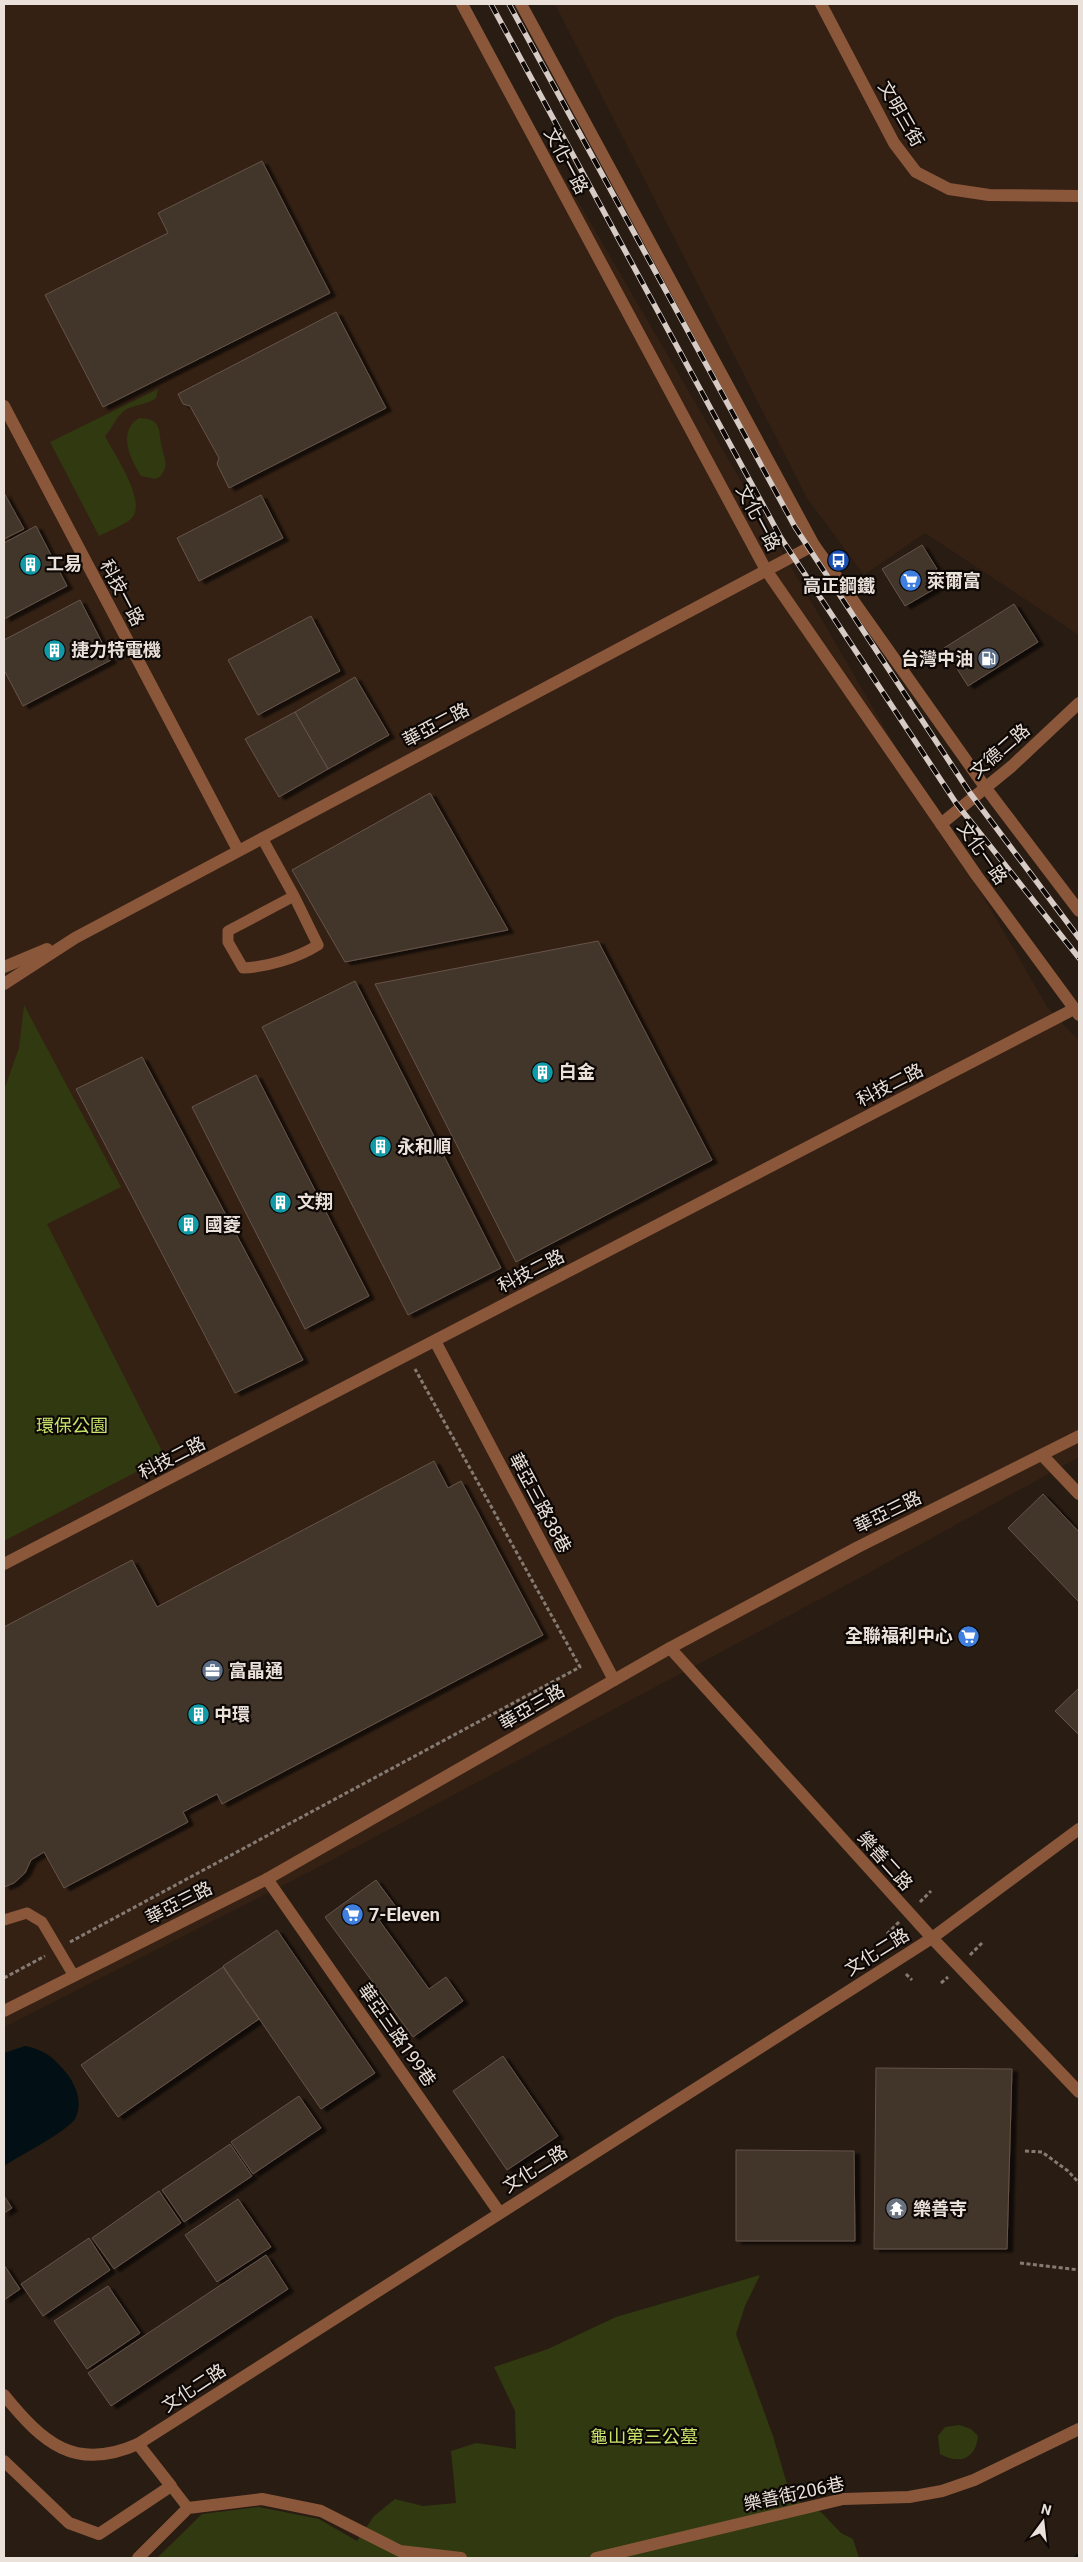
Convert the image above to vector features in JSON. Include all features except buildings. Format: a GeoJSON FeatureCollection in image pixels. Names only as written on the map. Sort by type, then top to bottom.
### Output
{"type":"FeatureCollection","features":[{"type":"Feature","properties":{"kind":"street","name":"文化一路"},"geometry":{"type":"LineString","coordinates":[[462,4],[766,570],[941,824],[1077,1012]]}},
{"type":"Feature","properties":{"kind":"street","name":"文化一路"},"geometry":{"type":"LineString","coordinates":[[522,4],[814,545],[985,787],[1079,911]]}},
{"type":"Feature","properties":{"kind":"street","name":"文明三街"},"geometry":{"type":"LineString","coordinates":[[821,4],[894,144],[916,172],[949,189],[981,194],[1079,196]]}},
{"type":"Feature","properties":{"kind":"street","name":"科技一路"},"geometry":{"type":"LineString","coordinates":[[4,406],[238,850]]}},
{"type":"Feature","properties":{"kind":"street","name":"華亞二路"},"geometry":{"type":"LineString","coordinates":[[4,984],[75,938],[814,545]]}},
{"type":"Feature","properties":{"kind":"street","name":"文德二路"},"geometry":{"type":"LineString","coordinates":[[941,824],[1012,766],[1079,704]]}},
{"type":"Feature","properties":{"kind":"street","name":"華亞二路"},"geometry":{"type":"LineString","coordinates":[[4,967],[75,938]]}},
{"type":"Feature","properties":{"kind":"street","name":"科技二路"},"geometry":{"type":"LineString","coordinates":[[4,1564],[1077,1012]]}},
{"type":"Feature","properties":{"kind":"street","name":"華亞三路38巷"},"geometry":{"type":"LineString","coordinates":[[435,1341],[614,1680]]}},
{"type":"Feature","properties":{"kind":"street","name":"華亞三路"},"geometry":{"type":"LineString","coordinates":[[4,2011],[267,1879],[670,1648],[858,1547],[1079,1436]]}},
{"type":"Feature","properties":{"kind":"street"},"geometry":{"type":"LineString","coordinates":[[1042,1455],[1079,1494]]}},
{"type":"Feature","properties":{"kind":"street","name":"樂善二路"},"geometry":{"type":"LineString","coordinates":[[670,1648],[932,1938],[1079,2092]]}},
{"type":"Feature","properties":{"kind":"street","name":"文化二路"},"geometry":{"type":"LineString","coordinates":[[4,2395],[30,2427],[48,2441],[71,2452],[100,2456],[122,2451],[138,2444],[499,2212],[932,1938],[1079,1830]]}},
{"type":"Feature","properties":{"kind":"street","name":"華亞三路199巷"},"geometry":{"type":"LineString","coordinates":[[267,1879],[499,2212]]}},
{"type":"Feature","properties":{"kind":"street","name":"樂善街206巷"},"geometry":{"type":"LineString","coordinates":[[596,2558],[843,2499],[909,2498],[942,2491],[974,2480],[1079,2429]]}},
{"type":"Feature","properties":{"kind":"street"},"geometry":{"type":"LineString","coordinates":[[4,2461],[68,2523],[99,2534],[171,2486],[138,2444]]}},
{"type":"Feature","properties":{"kind":"street"},"geometry":{"type":"LineString","coordinates":[[138,2558],[188,2508],[262,2500],[321,2511],[400,2551],[461,2558]]}},
{"type":"Feature","properties":{"kind":"lane"},"geometry":{"type":"LineString","coordinates":[[262,838],[294,896],[318,945],[304,953],[254,968],[243,968],[228,942],[228,931],[294,896]]}},
{"type":"Feature","properties":{"kind":"lane"},"geometry":{"type":"LineString","coordinates":[[4,1920],[27,1913],[42,1922],[74,1976]]}},
{"type":"Feature","properties":{"kind":"lane"},"geometry":{"type":"LineString","coordinates":[[171,2486],[188,2508]]}},
{"type":"Feature","properties":{"kind":"path"},"geometry":{"type":"LineString","coordinates":[[4,1978],[580,1667],[416,1368],[408,1373]]}},
{"type":"Feature","properties":{"kind":"path"},"geometry":{"type":"LineString","coordinates":[[1025,2151],[1042,2152],[1068,2171],[1079,2183]]}},
{"type":"Feature","properties":{"kind":"path"},"geometry":{"type":"LineString","coordinates":[[1020,2263],[1079,2270]]}},
{"type":"Feature","properties":{"kind":"shaded area"},"geometry":{"type":"Polygon","coordinates":[[[4,4],[463,4],[1048,1008],[1079,1041],[1079,1457],[863,1576],[313,1870],[4,2027],[4,4]]]}},
{"type":"Feature","properties":{"kind":"shaded area"},"geometry":{"type":"Polygon","coordinates":[[[555,4],[1079,4],[1079,635],[925,533],[864,575],[807,498],[555,4]]]}},
{"type":"Feature","properties":{"kind":"shaded area"},"geometry":{"type":"Polygon","coordinates":[[[25,2046],[44,2053],[63,2069],[76,2091],[79,2108],[75,2119],[70,2124],[42,2144],[4,2166],[4,2053],[25,2046]]]}},
{"type":"Feature","properties":{"kind":"green space"},"geometry":{"type":"Polygon","coordinates":[[[158,389],[156,398],[153,400],[131,407],[123,412],[105,436],[128,478],[136,503],[135,512],[130,520],[99,536],[50,442],[158,389]]]}},
{"type":"Feature","properties":{"kind":"green space"},"geometry":{"type":"Polygon","coordinates":[[[139,418],[152,421],[158,427],[165,460],[165,470],[160,477],[155,479],[141,476],[128,446],[128,430],[139,418]]]}},
{"type":"Feature","properties":{"kind":"green space","name":"環保公園"},"geometry":{"type":"Polygon","coordinates":[[[24,1005],[121,1187],[47,1224],[165,1457],[4,1541],[4,1090],[19,1048],[24,1005]]]}},
{"type":"Feature","properties":{"kind":"green space","name":"龜山第三公墓"},"geometry":{"type":"Polygon","coordinates":[[[760,2275],[745,2306],[736,2334],[773,2436],[791,2498],[821,2512],[841,2533],[853,2539],[859,2558],[157,2558],[202,2514],[259,2507],[319,2519],[357,2541],[374,2516],[395,2499],[423,2506],[456,2503],[451,2451],[476,2443],[516,2449],[515,2411],[494,2367],[548,2349],[616,2317],[760,2275]]]}},
{"type":"Feature","properties":{"kind":"green space"},"geometry":{"type":"Polygon","coordinates":[[[959,2425],[971,2429],[978,2436],[974,2450],[970,2455],[960,2459],[940,2454],[938,2436],[945,2427],[959,2425]]]}},
{"type":"Feature","properties":{"kind":"railway"},"geometry":{"type":"LineString","coordinates":[[491,4],[781,538],[956,803],[1079,958]]}},
{"type":"Feature","properties":{"kind":"railway"},"geometry":{"type":"LineString","coordinates":[[509,4],[795,527],[970,793],[1079,938]]}},
{"type":"Feature","properties":{"kind":"place","name":"高正鋼鐵"},"geometry":{"type":"Point","coordinates":[839,561]}},
{"type":"Feature","properties":{"kind":"place","name":"工易"},"geometry":{"type":"Point","coordinates":[30,564]}},
{"type":"Feature","properties":{"kind":"place","name":"萊爾富"},"geometry":{"type":"Point","coordinates":[911,581]}},
{"type":"Feature","properties":{"kind":"place","name":"捷力特電機"},"geometry":{"type":"Point","coordinates":[55,650]}},
{"type":"Feature","properties":{"kind":"place","name":"台灣中油"},"geometry":{"type":"Point","coordinates":[989,659]}},
{"type":"Feature","properties":{"kind":"place","name":"白金"},"geometry":{"type":"Point","coordinates":[543,1072]}},
{"type":"Feature","properties":{"kind":"place","name":"永和順"},"geometry":{"type":"Point","coordinates":[381,1147]}},
{"type":"Feature","properties":{"kind":"place","name":"文翔"},"geometry":{"type":"Point","coordinates":[281,1202]}},
{"type":"Feature","properties":{"kind":"place","name":"國菱"},"geometry":{"type":"Point","coordinates":[189,1225]}},
{"type":"Feature","properties":{"kind":"place","name":"全聯福利中心"},"geometry":{"type":"Point","coordinates":[969,1636]}},
{"type":"Feature","properties":{"kind":"place","name":"富晶通"},"geometry":{"type":"Point","coordinates":[213,1671]}},
{"type":"Feature","properties":{"kind":"place","name":"中環"},"geometry":{"type":"Point","coordinates":[198,1715]}},
{"type":"Feature","properties":{"kind":"place","name":"7-Eleven"},"geometry":{"type":"Point","coordinates":[353,1915]}},
{"type":"Feature","properties":{"kind":"place","name":"樂善寺"},"geometry":{"type":"Point","coordinates":[897,2209]}}]}
